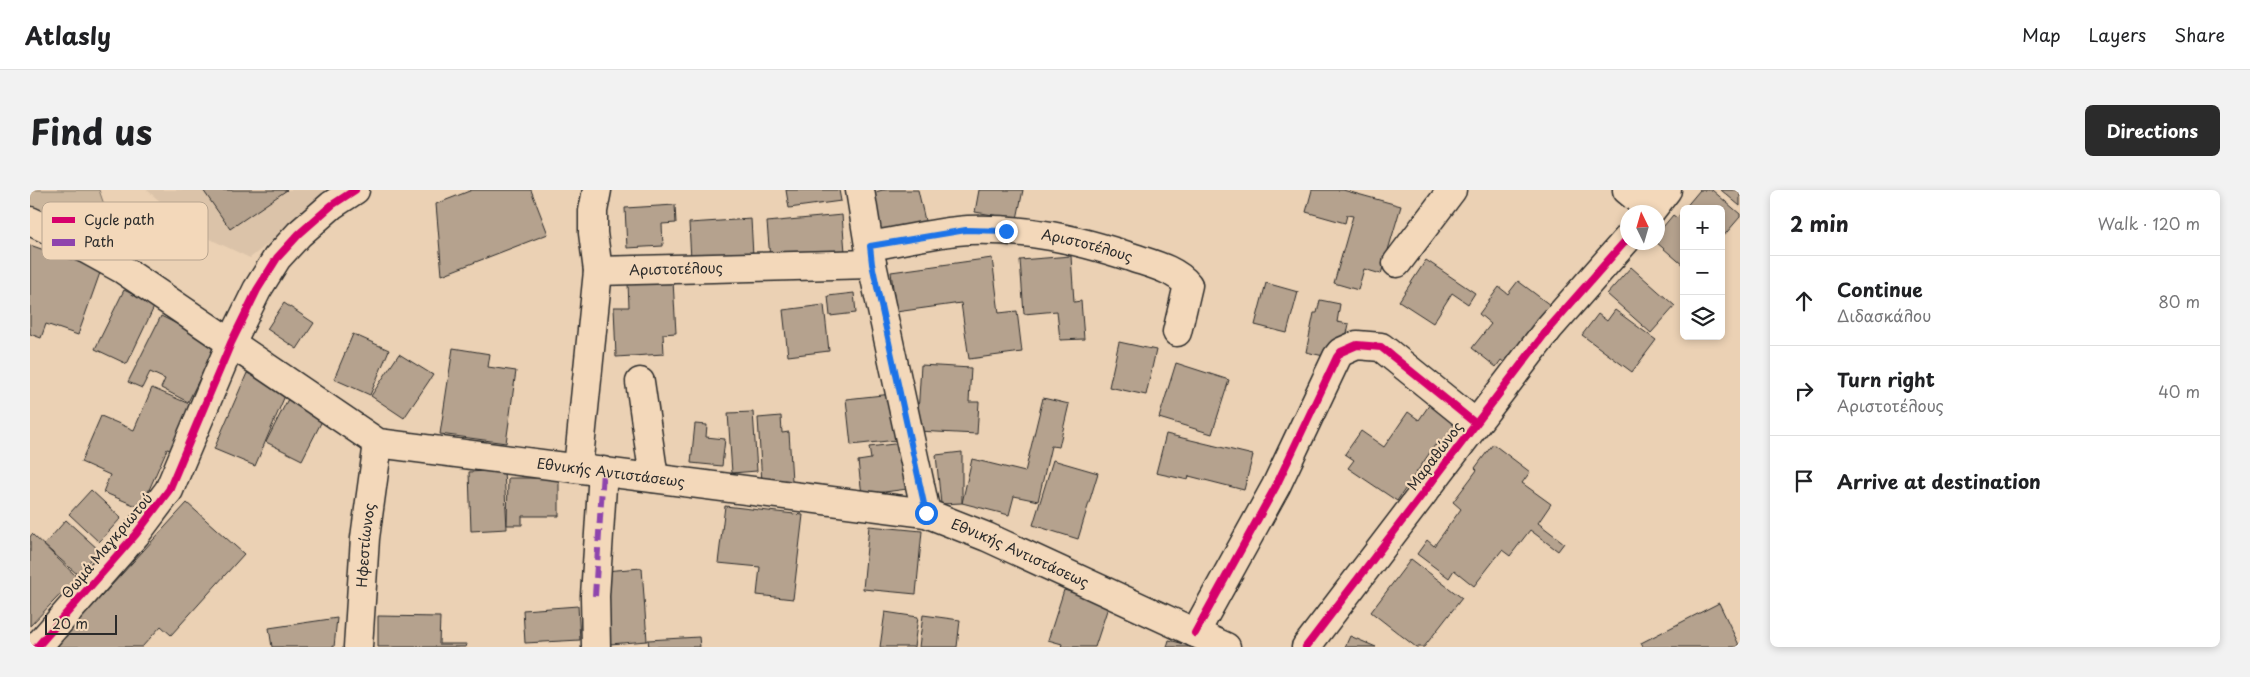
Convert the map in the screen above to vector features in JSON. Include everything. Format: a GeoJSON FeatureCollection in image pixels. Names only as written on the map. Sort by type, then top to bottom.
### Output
{"type":"FeatureCollection","features":[{"type":"Feature","properties":{"kind":"street","name":"Θωμά Μαγκριωτού"},"geometry":{"type":"LineString","coordinates":[[38,647],[136,534],[169,490],[232,343],[257,290],[277,258],[305,228],[332,205],[354,190]]}},
{"type":"Feature","properties":{"kind":"street"},"geometry":{"type":"LineString","coordinates":[[596,647],[590,470],[598,271],[593,233],[593,211],[597,190]]}},
{"type":"Feature","properties":{"kind":"street"},"geometry":{"type":"LineString","coordinates":[[860,190],[871,256],[926,513]]}},
{"type":"Feature","properties":{"kind":"street"},"geometry":{"type":"LineString","coordinates":[[1397,263],[1452,190]]}},
{"type":"Feature","properties":{"kind":"street"},"geometry":{"type":"LineString","coordinates":[[1627,190],[1656,204]]}},
{"type":"Feature","properties":{"kind":"street","name":"Εθνικής Αντιστάσεως"},"geometry":{"type":"LineString","coordinates":[[30,221],[42,227]]}},
{"type":"Feature","properties":{"kind":"street","name":"Αριστοτέλους"},"geometry":{"type":"LineString","coordinates":[[598,271],[871,256],[966,230],[1051,235],[1093,245],[1155,265],[1182,276],[1188,285],[1177,332]]}},
{"type":"Feature","properties":{"kind":"street","name":"Μαραθώνος"},"geometry":{"type":"LineString","coordinates":[[1306,647],[1549,328],[1620,247]]}},
{"type":"Feature","properties":{"kind":"street","name":"Εθνικής Αντιστάσεως"},"geometry":{"type":"LineString","coordinates":[[106,260],[122,269],[378,443],[926,513],[987,537],[1226,647]]}},
{"type":"Feature","properties":{"kind":"street"},"geometry":{"type":"LineString","coordinates":[[1195,632],[1276,486],[1341,352],[1357,345],[1381,347],[1475,423]]}},
{"type":"Feature","properties":{"kind":"street"},"geometry":{"type":"LineString","coordinates":[[640,382],[654,478]]}},
{"type":"Feature","properties":{"kind":"street","name":"Ηφεστίωνος"},"geometry":{"type":"LineString","coordinates":[[358,647],[365,538],[378,443]]}},
{"type":"Feature","properties":{"kind":"shaded area"},"geometry":{"type":"Polygon","coordinates":[[[30,190],[99,190],[103,202],[42,202],[42,227],[30,221],[30,190]]]}},
{"type":"Feature","properties":{"kind":"shaded area"},"geometry":{"type":"Polygon","coordinates":[[[147,190],[336,190],[250,258],[208,238],[208,202],[161,202],[147,190]]]}},
{"type":"Feature","properties":{"kind":"shaded area"},"geometry":{"type":"Polygon","coordinates":[[[105,260],[120,260],[122,269],[105,260]]]}},
{"type":"Feature","properties":{"kind":"building"},"geometry":{"type":"Polygon","coordinates":[[[203,190],[287,190],[230,229],[203,190]]]}},
{"type":"Feature","properties":{"kind":"building"},"geometry":{"type":"Polygon","coordinates":[[[472,190],[531,190],[548,234],[442,275],[436,204],[472,190]]]}},
{"type":"Feature","properties":{"kind":"building"},"geometry":{"type":"Polygon","coordinates":[[[786,190],[839,190],[841,201],[789,208],[786,190]]]}},
{"type":"Feature","properties":{"kind":"building"},"geometry":{"type":"Polygon","coordinates":[[[883,190],[918,190],[926,225],[881,236],[871,193],[883,190]]]}},
{"type":"Feature","properties":{"kind":"building"},"geometry":{"type":"Polygon","coordinates":[[[979,190],[1023,190],[1017,219],[975,212],[979,190]]]}},
{"type":"Feature","properties":{"kind":"building"},"geometry":{"type":"Polygon","coordinates":[[[1312,190],[1343,190],[1401,206],[1381,274],[1364,269],[1358,290],[1334,283],[1353,216],[1347,215],[1345,223],[1306,212],[1312,190]]]}},
{"type":"Feature","properties":{"kind":"building"},"geometry":{"type":"Polygon","coordinates":[[[1700,190],[1712,190],[1740,214],[1740,217],[1725,234],[1725,205],[1687,205],[1700,190]]]}},
{"type":"Feature","properties":{"kind":"building"},"geometry":{"type":"Polygon","coordinates":[[[1721,190],[1740,190],[1740,206],[1721,190]]]}},
{"type":"Feature","properties":{"kind":"building"},"geometry":{"type":"Polygon","coordinates":[[[675,205],[676,223],[662,224],[663,246],[627,248],[625,208],[675,205]]]}},
{"type":"Feature","properties":{"kind":"building"},"geometry":{"type":"Polygon","coordinates":[[[842,215],[845,252],[770,259],[767,222],[842,215]]]}},
{"type":"Feature","properties":{"kind":"building"},"geometry":{"type":"Polygon","coordinates":[[[1673,215],[1677,218],[1680,215],[1680,263],[1665,250],[1665,225],[1673,215]]]}},
{"type":"Feature","properties":{"kind":"building"},"geometry":{"type":"Polygon","coordinates":[[[751,219],[753,256],[691,260],[689,223],[751,219]]]}},
{"type":"Feature","properties":{"kind":"building"},"geometry":{"type":"Polygon","coordinates":[[[30,245],[42,249],[42,260],[73,260],[101,270],[78,335],[46,324],[41,338],[30,334],[30,245]]]}},
{"type":"Feature","properties":{"kind":"building"},"geometry":{"type":"Polygon","coordinates":[[[1071,256],[1074,302],[1081,301],[1084,339],[1060,340],[1057,311],[1024,314],[1020,260],[1071,256]]]}},
{"type":"Feature","properties":{"kind":"building"},"geometry":{"type":"Polygon","coordinates":[[[992,258],[999,313],[1017,311],[1022,352],[969,359],[961,303],[896,312],[891,272],[992,258]]]}},
{"type":"Feature","properties":{"kind":"building"},"geometry":{"type":"Polygon","coordinates":[[[1426,260],[1475,293],[1468,304],[1452,293],[1433,323],[1399,301],[1426,260]]]}},
{"type":"Feature","properties":{"kind":"building"},"geometry":{"type":"Polygon","coordinates":[[[1631,267],[1675,306],[1651,333],[1607,294],[1631,267]]]}},
{"type":"Feature","properties":{"kind":"building"},"geometry":{"type":"Polygon","coordinates":[[[673,281],[676,333],[663,334],[664,354],[616,357],[614,307],[629,307],[628,283],[673,281]]]}},
{"type":"Feature","properties":{"kind":"building"},"geometry":{"type":"Polygon","coordinates":[[[1518,281],[1558,311],[1513,369],[1501,360],[1496,367],[1472,348],[1491,324],[1479,314],[1499,287],[1508,294],[1518,281]]]}},
{"type":"Feature","properties":{"kind":"building"},"geometry":{"type":"Polygon","coordinates":[[[1266,283],[1298,292],[1287,333],[1255,325],[1266,283]]]}},
{"type":"Feature","properties":{"kind":"building"},"geometry":{"type":"Polygon","coordinates":[[[124,290],[155,305],[127,364],[95,349],[124,290]]]}},
{"type":"Feature","properties":{"kind":"building"},"geometry":{"type":"Polygon","coordinates":[[[854,293],[856,313],[830,316],[828,296],[854,293]]]}},
{"type":"Feature","properties":{"kind":"building"},"geometry":{"type":"Polygon","coordinates":[[[1320,300],[1340,304],[1337,322],[1349,324],[1344,347],[1328,357],[1306,352],[1314,313],[1317,313],[1320,300]]]}},
{"type":"Feature","properties":{"kind":"building"},"geometry":{"type":"Polygon","coordinates":[[[284,303],[314,323],[297,349],[267,329],[284,303]]]}},
{"type":"Feature","properties":{"kind":"building"},"geometry":{"type":"Polygon","coordinates":[[[824,305],[829,351],[788,356],[783,310],[824,305]]]}},
{"type":"Feature","properties":{"kind":"building"},"geometry":{"type":"Polygon","coordinates":[[[1615,310],[1656,340],[1632,372],[1582,335],[1598,314],[1607,321],[1615,310]]]}},
{"type":"Feature","properties":{"kind":"building"},"geometry":{"type":"Polygon","coordinates":[[[161,316],[217,344],[188,402],[161,388],[165,379],[150,372],[142,388],[128,382],[161,316]]]}},
{"type":"Feature","properties":{"kind":"building"},"geometry":{"type":"Polygon","coordinates":[[[353,334],[389,350],[370,395],[334,379],[353,334]]]}},
{"type":"Feature","properties":{"kind":"building"},"geometry":{"type":"Polygon","coordinates":[[[1119,342],[1156,350],[1146,395],[1109,387],[1119,342]]]}},
{"type":"Feature","properties":{"kind":"building"},"geometry":{"type":"Polygon","coordinates":[[[453,348],[490,354],[488,367],[516,371],[506,443],[440,434],[453,348]]]}},
{"type":"Feature","properties":{"kind":"building"},"geometry":{"type":"Polygon","coordinates":[[[399,354],[433,375],[404,418],[371,396],[399,354]]]}},
{"type":"Feature","properties":{"kind":"building"},"geometry":{"type":"Polygon","coordinates":[[[1176,363],[1229,380],[1212,434],[1159,418],[1176,363]]]}},
{"type":"Feature","properties":{"kind":"building"},"geometry":{"type":"Polygon","coordinates":[[[921,365],[971,368],[969,402],[979,402],[977,434],[917,431],[921,365]]]}},
{"type":"Feature","properties":{"kind":"building"},"geometry":{"type":"Polygon","coordinates":[[[247,373],[287,391],[255,466],[214,449],[247,373]]]}},
{"type":"Feature","properties":{"kind":"building"},"geometry":{"type":"Polygon","coordinates":[[[152,388],[194,406],[174,451],[167,449],[141,508],[103,492],[110,475],[81,462],[101,416],[134,430],[152,388]]]}},
{"type":"Feature","properties":{"kind":"building"},"geometry":{"type":"Polygon","coordinates":[[[892,394],[897,440],[851,445],[846,399],[892,394]]]}},
{"type":"Feature","properties":{"kind":"building"},"geometry":{"type":"Polygon","coordinates":[[[289,397],[325,415],[302,460],[266,442],[289,397]]]}},
{"type":"Feature","properties":{"kind":"building"},"geometry":{"type":"Polygon","coordinates":[[[1043,398],[1069,404],[1059,447],[1051,446],[1038,501],[1014,496],[1009,515],[962,503],[972,459],[1025,472],[1043,398]]]}},
{"type":"Feature","properties":{"kind":"building"},"geometry":{"type":"Polygon","coordinates":[[[1434,398],[1471,424],[1449,455],[1435,445],[1397,501],[1348,468],[1354,460],[1345,454],[1361,431],[1384,447],[1408,412],[1419,420],[1434,398]]]}},
{"type":"Feature","properties":{"kind":"building"},"geometry":{"type":"Polygon","coordinates":[[[753,412],[757,471],[732,473],[728,413],[753,412]]]}},
{"type":"Feature","properties":{"kind":"building"},"geometry":{"type":"Polygon","coordinates":[[[781,416],[782,433],[789,432],[792,481],[762,483],[758,418],[781,416]]]}},
{"type":"Feature","properties":{"kind":"building"},"geometry":{"type":"Polygon","coordinates":[[[695,424],[707,425],[706,437],[725,439],[722,466],[691,463],[695,424]]]}},
{"type":"Feature","properties":{"kind":"building"},"geometry":{"type":"Polygon","coordinates":[[[1166,434],[1253,455],[1244,490],[1189,476],[1188,480],[1156,473],[1166,434]]]}},
{"type":"Feature","properties":{"kind":"building"},"geometry":{"type":"Polygon","coordinates":[[[902,443],[907,489],[862,495],[858,461],[871,459],[869,447],[902,443]]]}},
{"type":"Feature","properties":{"kind":"building"},"geometry":{"type":"Polygon","coordinates":[[[1493,444],[1530,472],[1522,483],[1551,504],[1538,523],[1564,543],[1558,551],[1530,530],[1510,556],[1502,550],[1474,586],[1454,570],[1449,578],[1417,554],[1427,540],[1434,546],[1461,509],[1453,502],[1477,470],[1475,468],[1493,444]]]}},
{"type":"Feature","properties":{"kind":"building"},"geometry":{"type":"Polygon","coordinates":[[[962,452],[962,503],[941,504],[936,455],[962,452]]]}},
{"type":"Feature","properties":{"kind":"building"},"geometry":{"type":"Polygon","coordinates":[[[1053,460],[1098,473],[1078,539],[1033,525],[1053,460]]]}},
{"type":"Feature","properties":{"kind":"building"},"geometry":{"type":"Polygon","coordinates":[[[504,470],[507,529],[471,531],[469,472],[504,470]]]}},
{"type":"Feature","properties":{"kind":"building"},"geometry":{"type":"Polygon","coordinates":[[[508,478],[559,478],[559,516],[522,516],[522,525],[507,525],[508,478]]]}},
{"type":"Feature","properties":{"kind":"building"},"geometry":{"type":"Polygon","coordinates":[[[91,490],[121,518],[99,542],[69,514],[91,490]]]}},
{"type":"Feature","properties":{"kind":"building"},"geometry":{"type":"Polygon","coordinates":[[[187,503],[244,554],[171,635],[161,626],[142,647],[55,647],[187,503]]]}},
{"type":"Feature","properties":{"kind":"building"},"geometry":{"type":"Polygon","coordinates":[[[725,506],[803,515],[793,599],[757,595],[760,567],[718,563],[725,506]]]}},
{"type":"Feature","properties":{"kind":"building"},"geometry":{"type":"Polygon","coordinates":[[[66,520],[99,550],[77,574],[44,545],[66,520]]]}},
{"type":"Feature","properties":{"kind":"building"},"geometry":{"type":"Polygon","coordinates":[[[869,526],[922,531],[916,594],[863,589],[869,526]]]}},
{"type":"Feature","properties":{"kind":"building"},"geometry":{"type":"Polygon","coordinates":[[[32,534],[77,577],[30,626],[30,537],[32,534]]]}},
{"type":"Feature","properties":{"kind":"building"},"geometry":{"type":"Polygon","coordinates":[[[1411,559],[1462,598],[1424,647],[1416,647],[1371,612],[1411,559]]]}},
{"type":"Feature","properties":{"kind":"building"},"geometry":{"type":"Polygon","coordinates":[[[642,568],[647,641],[610,644],[604,571],[642,568]]]}},
{"type":"Feature","properties":{"kind":"building"},"geometry":{"type":"Polygon","coordinates":[[[1064,590],[1109,604],[1095,647],[1061,647],[1062,644],[1048,640],[1064,590]]]}},
{"type":"Feature","properties":{"kind":"building"},"geometry":{"type":"Polygon","coordinates":[[[1719,603],[1740,647],[1643,647],[1641,643],[1719,603]]]}},
{"type":"Feature","properties":{"kind":"building"},"geometry":{"type":"Polygon","coordinates":[[[578,606],[580,640],[525,643],[523,610],[578,606]]]}},
{"type":"Feature","properties":{"kind":"building"},"geometry":{"type":"Polygon","coordinates":[[[885,612],[918,617],[914,647],[880,647],[885,612]]]}},
{"type":"Feature","properties":{"kind":"building"},"geometry":{"type":"Polygon","coordinates":[[[923,615],[960,620],[957,647],[919,647],[923,615]]]}},
{"type":"Feature","properties":{"kind":"building"},"geometry":{"type":"Polygon","coordinates":[[[378,616],[440,617],[439,644],[467,644],[466,647],[378,647],[378,616]]]}},
{"type":"Feature","properties":{"kind":"building"},"geometry":{"type":"Polygon","coordinates":[[[337,618],[334,647],[272,647],[269,628],[337,618]]]}},
{"type":"Feature","properties":{"kind":"building"},"geometry":{"type":"Polygon","coordinates":[[[1350,636],[1376,647],[1345,647],[1350,636]]]}},
{"type":"Feature","properties":{"kind":"building"},"geometry":{"type":"Polygon","coordinates":[[[699,637],[700,647],[649,647],[648,640],[699,637]]]}},
{"type":"Feature","properties":{"kind":"building"},"geometry":{"type":"Polygon","coordinates":[[[1169,640],[1196,647],[1167,647],[1169,640]]]}},
{"type":"Feature","properties":{"kind":"marked path"},"geometry":{"type":"LineString","coordinates":[[595,596],[603,471]]}},
{"type":"Feature","properties":{"kind":"cycle path"},"geometry":{"type":"LineString","coordinates":[[37,647],[136,534],[169,490],[231,343],[257,290],[277,258],[299,234],[332,205],[355,190]]}},
{"type":"Feature","properties":{"kind":"cycle path"},"geometry":{"type":"LineString","coordinates":[[1306,647],[1549,328],[1620,247]]}},
{"type":"Feature","properties":{"kind":"cycle path"},"geometry":{"type":"LineString","coordinates":[[1195,633],[1276,486],[1341,352],[1357,345],[1381,347],[1475,423]]}},
{"type":"Feature","properties":{"kind":"route"},"geometry":{"type":"LineString","coordinates":[[926,513],[872,264],[870,246],[966,230],[1006,231]]}}]}
